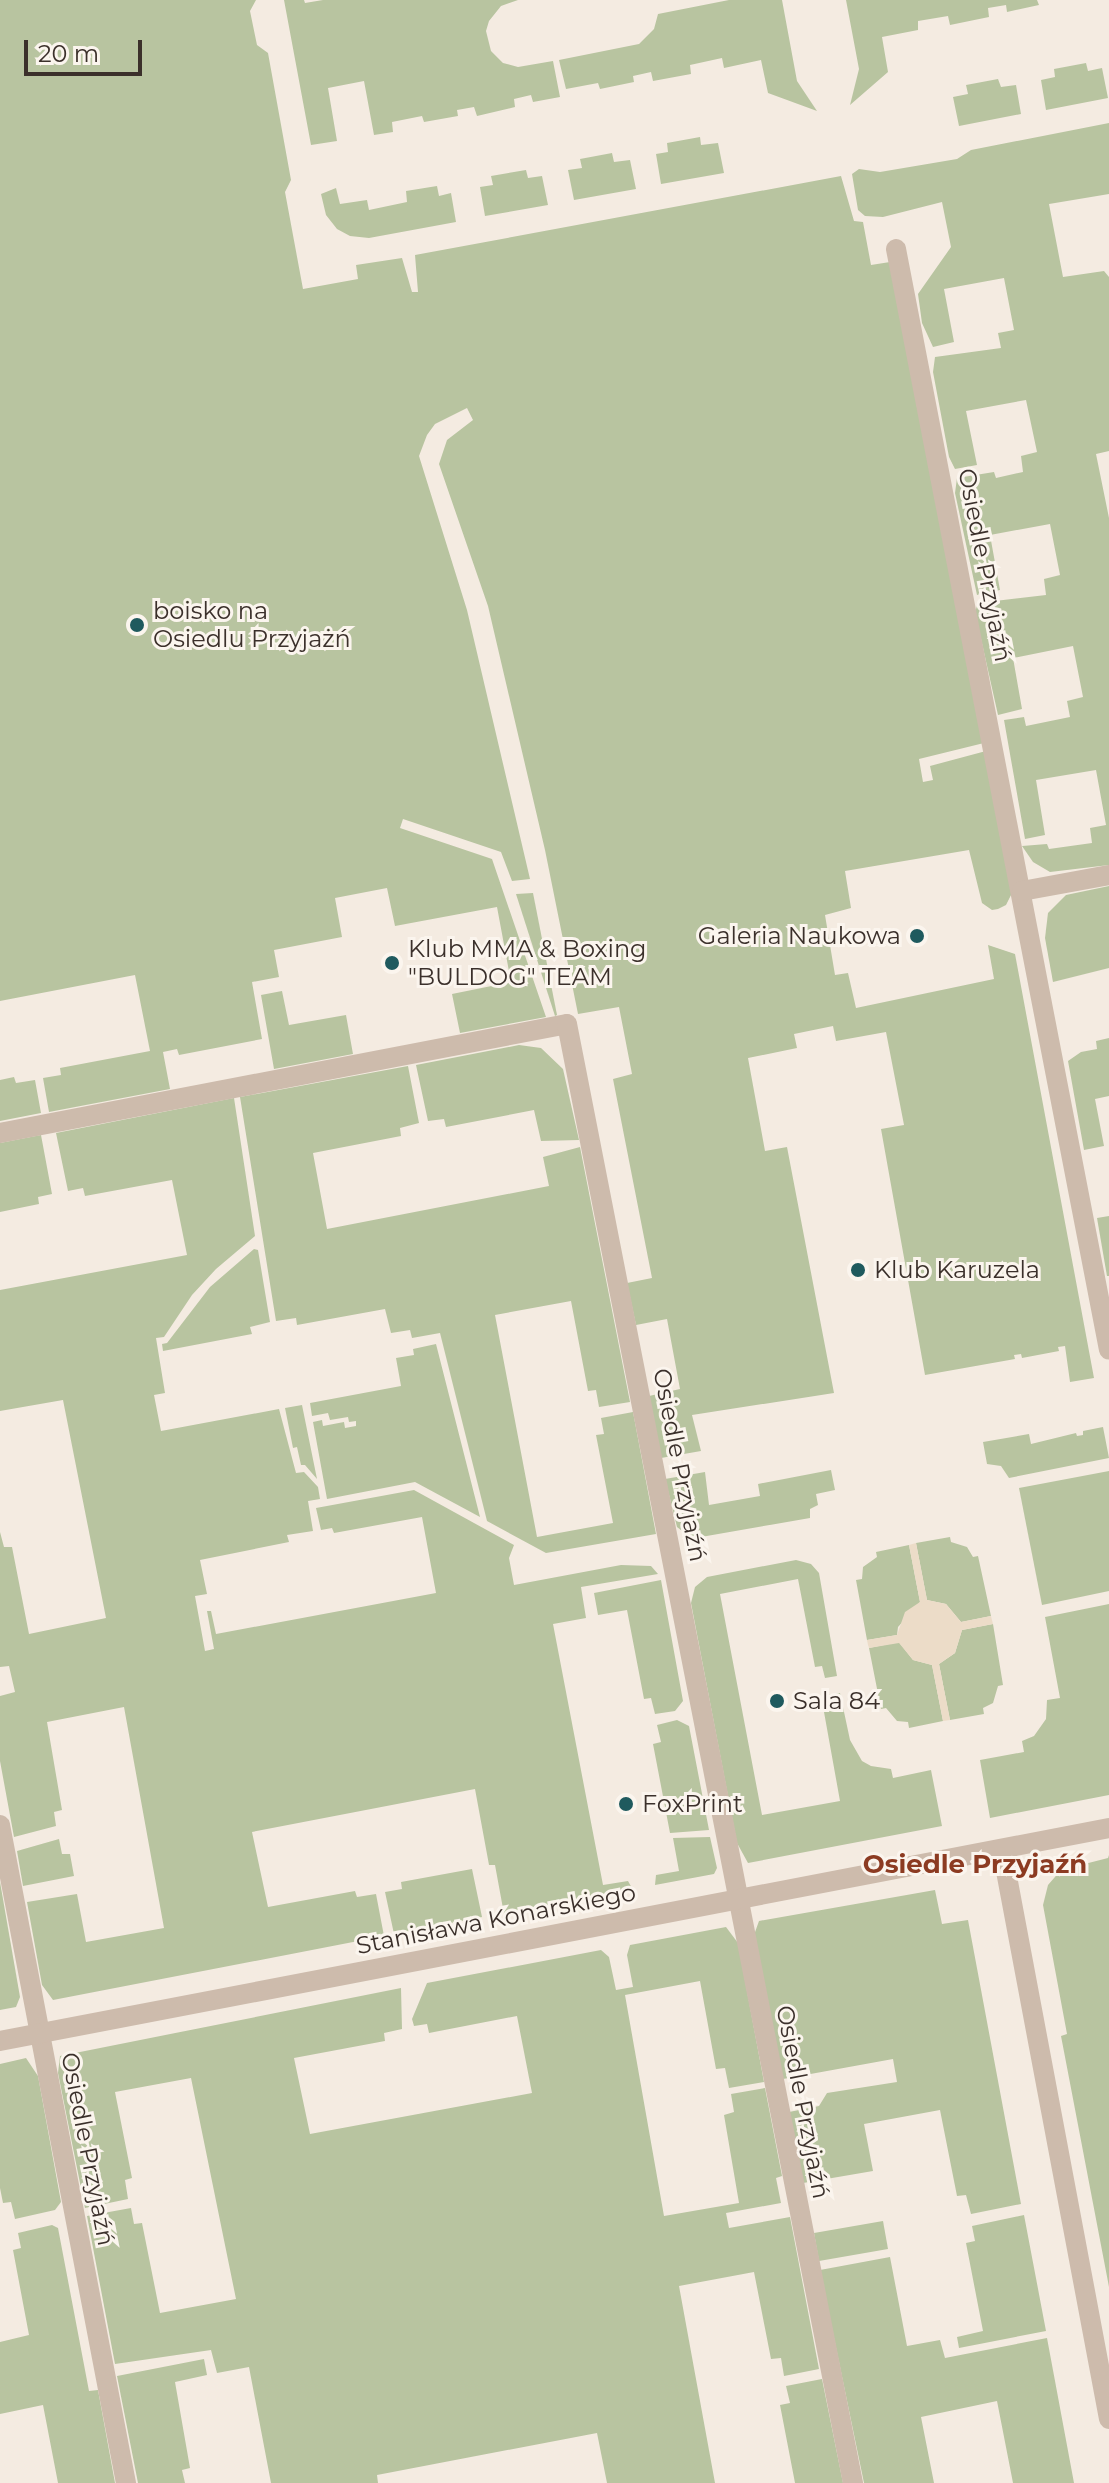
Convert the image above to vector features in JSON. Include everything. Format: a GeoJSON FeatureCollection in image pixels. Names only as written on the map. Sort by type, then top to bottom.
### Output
{"type":"FeatureCollection","features":[{"type":"Feature","properties":{"kind":"street","name":"Osiedle Przyjaźń"},"geometry":{"type":"LineString","coordinates":[[896,249],[1109,1350]]}},
{"type":"Feature","properties":{"kind":"street"},"geometry":{"type":"LineString","coordinates":[[1022,891],[1109,875]]}},
{"type":"Feature","properties":{"kind":"street","name":"Osiedle Przyjaźń"},"geometry":{"type":"LineString","coordinates":[[0,1133],[567,1024],[736,1899],[853,2483]]}},
{"type":"Feature","properties":{"kind":"street","name":"Osiedle Przyjaźń"},"geometry":{"type":"LineString","coordinates":[[0,1825],[126,2483]]}},
{"type":"Feature","properties":{"kind":"street","name":"Stanisława Konarskiego"},"geometry":{"type":"LineString","coordinates":[[0,2041],[1109,1828]]}},
{"type":"Feature","properties":{"kind":"street"},"geometry":{"type":"LineString","coordinates":[[1002,1850],[1109,2419]]}},
{"type":"Feature","properties":{"kind":"green space"},"geometry":{"type":"Polygon","coordinates":[[[0,0],[256,0],[250,11],[257,45],[268,53],[291,180],[285,192],[303,289],[358,279],[356,265],[402,258],[412,292],[418,292],[415,255],[841,176],[854,221],[863,222],[871,265],[890,262],[984,743],[919,759],[923,782],[933,780],[930,766],[986,751],[1012,893],[1006,905],[998,909],[992,910],[982,903],[969,850],[845,871],[851,908],[825,915],[835,975],[848,973],[856,1008],[994,979],[988,945],[1015,954],[1094,1378],[1070,1382],[1065,1346],[1058,1347],[1059,1351],[1022,1358],[1021,1354],[1014,1355],[1015,1359],[925,1375],[881,1129],[904,1125],[886,1032],[836,1041],[833,1026],[794,1034],[797,1048],[748,1058],[765,1151],[787,1147],[834,1393],[692,1415],[701,1451],[661,1458],[649,1396],[680,1389],[667,1319],[636,1325],[627,1283],[652,1278],[613,1079],[632,1074],[619,1007],[578,1014],[545,850],[488,606],[439,464],[447,440],[473,420],[467,408],[435,424],[419,456],[467,610],[530,879],[512,881],[501,852],[403,819],[400,828],[492,859],[546,1017],[460,1033],[452,994],[511,982],[497,907],[395,926],[387,888],[335,898],[342,937],[274,950],[279,977],[252,982],[262,1039],[179,1055],[177,1049],[163,1052],[170,1089],[49,1112],[43,1078],[61,1075],[60,1068],[150,1051],[135,975],[0,1001],[0,0]]]}},
{"type":"Feature","properties":{"kind":"green space"},"geometry":{"type":"Polygon","coordinates":[[[284,0],[304,0],[305,3],[323,0],[518,0],[501,6],[489,21],[486,31],[491,51],[503,63],[518,67],[553,61],[560,97],[533,102],[531,95],[514,99],[515,107],[477,116],[474,107],[457,110],[458,116],[424,122],[422,116],[392,122],[393,132],[374,135],[364,81],[328,88],[337,141],[311,145],[284,0]]]}},
{"type":"Feature","properties":{"kind":"green space"},"geometry":{"type":"Polygon","coordinates":[[[729,0],[782,0],[797,81],[817,111],[768,93],[761,60],[724,68],[722,58],[690,65],[691,74],[653,81],[651,72],[633,76],[634,82],[600,89],[598,83],[566,89],[559,60],[639,44],[654,29],[658,14],[729,0]]]}},
{"type":"Feature","properties":{"kind":"green space"},"geometry":{"type":"Polygon","coordinates":[[[846,0],[1037,0],[1039,5],[1007,12],[1006,5],[988,8],[989,17],[950,25],[948,16],[918,21],[918,30],[882,37],[888,72],[850,105],[859,69],[846,0]]]}},
{"type":"Feature","properties":{"kind":"green space"},"geometry":{"type":"Polygon","coordinates":[[[1086,63],[1088,71],[1102,68],[1108,98],[1046,110],[1041,80],[1055,77],[1054,69],[1086,63]]]}},
{"type":"Feature","properties":{"kind":"green space"},"geometry":{"type":"Polygon","coordinates":[[[998,79],[1001,87],[1016,85],[1021,114],[959,126],[953,97],[968,94],[966,85],[998,79]]]}},
{"type":"Feature","properties":{"kind":"green space"},"geometry":{"type":"Polygon","coordinates":[[[1109,123],[1109,194],[1049,204],[1063,277],[1104,271],[1109,277],[1109,451],[1096,454],[1109,518],[1109,865],[1050,872],[1033,862],[1022,846],[1047,844],[1049,849],[1092,843],[1090,828],[1106,825],[1096,770],[1036,780],[1045,835],[1025,839],[1004,720],[1024,717],[1026,726],[1070,717],[1067,701],[1083,697],[1073,646],[1013,658],[1022,709],[998,715],[975,612],[978,603],[1046,595],[1044,579],[1060,575],[1050,524],[990,535],[1000,590],[977,595],[955,493],[957,478],[994,472],[996,478],[1023,472],[1021,456],[1037,452],[1026,400],[966,411],[977,465],[955,469],[949,457],[933,372],[935,357],[1001,348],[998,333],[1014,330],[1004,278],[944,289],[954,342],[933,347],[922,323],[918,294],[951,247],[942,202],[883,217],[865,216],[858,210],[852,174],[859,169],[880,172],[957,159],[971,150],[1109,123]]]}},
{"type":"Feature","properties":{"kind":"green space"},"geometry":{"type":"Polygon","coordinates":[[[700,137],[701,145],[718,143],[724,173],[661,184],[656,154],[668,152],[667,143],[700,137]]]}},
{"type":"Feature","properties":{"kind":"green space"},"geometry":{"type":"Polygon","coordinates":[[[612,153],[614,162],[630,160],[636,189],[574,200],[568,170],[582,168],[580,159],[612,153]]]}},
{"type":"Feature","properties":{"kind":"green space"},"geometry":{"type":"Polygon","coordinates":[[[526,170],[528,178],[542,176],[548,205],[485,216],[480,187],[493,185],[491,176],[526,170]]]}},
{"type":"Feature","properties":{"kind":"green space"},"geometry":{"type":"Polygon","coordinates":[[[437,186],[439,196],[451,193],[456,222],[369,238],[350,236],[337,229],[326,215],[321,194],[336,188],[340,204],[367,200],[369,210],[407,202],[406,191],[437,186]]]}},
{"type":"Feature","properties":{"kind":"green space"},"geometry":{"type":"Polygon","coordinates":[[[1109,886],[1109,968],[1053,982],[1045,938],[1048,913],[1066,895],[1109,886]]]}},
{"type":"Feature","properties":{"kind":"green space"},"geometry":{"type":"Polygon","coordinates":[[[533,893],[557,1015],[555,1016],[516,894],[533,893]]]}},
{"type":"Feature","properties":{"kind":"green space"},"geometry":{"type":"Polygon","coordinates":[[[282,991],[289,1025],[346,1015],[353,1054],[274,1069],[261,995],[282,991]]]}},
{"type":"Feature","properties":{"kind":"green space"},"geometry":{"type":"Polygon","coordinates":[[[1109,1038],[1109,1096],[1095,1099],[1104,1146],[1084,1150],[1068,1061],[1081,1052],[1097,1049],[1096,1041],[1109,1038]]]}},
{"type":"Feature","properties":{"kind":"green space"},"geometry":{"type":"Polygon","coordinates":[[[519,1045],[541,1048],[563,1069],[579,1140],[541,1141],[534,1110],[446,1127],[444,1119],[428,1121],[416,1065],[519,1045]]]}},
{"type":"Feature","properties":{"kind":"green space"},"geometry":{"type":"Polygon","coordinates":[[[408,1066],[419,1123],[400,1128],[401,1136],[313,1153],[327,1229],[549,1186],[543,1157],[580,1147],[630,1402],[599,1407],[596,1390],[588,1391],[571,1301],[495,1315],[537,1537],[613,1523],[596,1435],[604,1434],[601,1418],[633,1412],[656,1534],[546,1553],[487,1521],[440,1333],[412,1338],[410,1330],[391,1333],[385,1309],[297,1325],[296,1318],[276,1321],[240,1097],[408,1066]]]}},
{"type":"Feature","properties":{"kind":"green space"},"geometry":{"type":"Polygon","coordinates":[[[14,1077],[16,1083],[35,1080],[41,1113],[0,1121],[0,1080],[14,1077]]]}},
{"type":"Feature","properties":{"kind":"green space"},"geometry":{"type":"Polygon","coordinates":[[[234,1098],[255,1236],[216,1269],[192,1295],[164,1337],[156,1338],[165,1393],[154,1395],[161,1431],[279,1409],[296,1473],[304,1472],[318,1487],[320,1499],[308,1501],[313,1531],[287,1535],[289,1542],[200,1560],[207,1594],[195,1596],[205,1651],[214,1649],[207,1611],[211,1611],[216,1634],[436,1593],[422,1517],[334,1533],[332,1528],[321,1530],[316,1508],[414,1490],[514,1545],[509,1558],[514,1585],[621,1565],[651,1566],[658,1574],[581,1587],[586,1618],[553,1624],[603,1885],[628,1881],[633,1890],[504,1914],[495,1865],[489,1865],[475,1789],[252,1832],[268,1907],[355,1891],[357,1897],[376,1894],[384,1936],[53,2000],[42,1985],[27,1902],[77,1894],[86,1942],[164,1928],[124,1707],[47,1722],[62,1810],[54,1812],[56,1826],[14,1837],[0,1761],[0,1696],[15,1692],[9,1666],[0,1667],[0,1532],[4,1547],[12,1547],[29,1634],[106,1618],[63,1400],[0,1411],[0,1290],[187,1255],[172,1180],[85,1196],[83,1188],[68,1191],[56,1133],[234,1098]]]}},
{"type":"Feature","properties":{"kind":"green space"},"geometry":{"type":"Polygon","coordinates":[[[41,1135],[52,1194],[38,1197],[39,1204],[0,1212],[0,1143],[41,1135]]]}},
{"type":"Feature","properties":{"kind":"green space"},"geometry":{"type":"Polygon","coordinates":[[[1109,1216],[1109,1276],[1107,1276],[1097,1218],[1109,1216]]]}},
{"type":"Feature","properties":{"kind":"green space"},"geometry":{"type":"Polygon","coordinates":[[[254,1249],[258,1250],[270,1322],[250,1327],[252,1334],[163,1351],[162,1344],[167,1343],[210,1287],[254,1249]]]}},
{"type":"Feature","properties":{"kind":"green space"},"geometry":{"type":"Polygon","coordinates":[[[436,1344],[480,1517],[415,1482],[327,1499],[313,1422],[322,1420],[323,1426],[344,1422],[345,1428],[356,1426],[356,1421],[349,1422],[348,1417],[330,1420],[328,1413],[312,1416],[310,1403],[401,1386],[396,1358],[414,1355],[413,1349],[436,1344]]]}},
{"type":"Feature","properties":{"kind":"green space"},"geometry":{"type":"Polygon","coordinates":[[[302,1405],[317,1479],[305,1465],[301,1465],[297,1447],[293,1448],[285,1408],[302,1405]]]}},
{"type":"Feature","properties":{"kind":"green space"},"geometry":{"type":"Polygon","coordinates":[[[1103,1427],[1109,1458],[1009,1478],[1001,1466],[987,1464],[983,1442],[1029,1434],[1031,1444],[1076,1433],[1077,1436],[1083,1435],[1083,1431],[1103,1427]]]}},
{"type":"Feature","properties":{"kind":"green space"},"geometry":{"type":"Polygon","coordinates":[[[831,1470],[835,1490],[816,1494],[818,1505],[810,1509],[810,1518],[701,1537],[690,1537],[677,1527],[665,1479],[705,1472],[709,1505],[760,1496],[758,1484],[831,1470]]]}},
{"type":"Feature","properties":{"kind":"green space"},"geometry":{"type":"Polygon","coordinates":[[[1109,1471],[1109,1591],[1042,1605],[1019,1488],[1109,1471]]]}},
{"type":"Feature","properties":{"kind":"green space"},"geometry":{"type":"Polygon","coordinates":[[[950,1537],[951,1542],[967,1547],[973,1557],[978,1556],[991,1616],[961,1622],[946,1604],[927,1600],[916,1543],[950,1537]]]}},
{"type":"Feature","properties":{"kind":"green space"},"geometry":{"type":"Polygon","coordinates":[[[909,1545],[920,1602],[898,1627],[897,1635],[867,1640],[856,1580],[862,1579],[863,1567],[877,1557],[876,1552],[909,1545]]]}},
{"type":"Feature","properties":{"kind":"green space"},"geometry":{"type":"Polygon","coordinates":[[[796,1560],[811,1564],[819,1573],[837,1676],[825,1678],[822,1666],[815,1667],[798,1579],[720,1594],[762,1815],[840,1801],[824,1712],[831,1711],[828,1695],[840,1693],[850,1740],[862,1761],[871,1766],[891,1769],[893,1778],[931,1770],[942,1826],[748,1863],[737,1843],[691,1603],[695,1587],[707,1577],[796,1560]]]}},
{"type":"Feature","properties":{"kind":"green space"},"geometry":{"type":"Polygon","coordinates":[[[661,1580],[683,1701],[675,1711],[655,1714],[651,1698],[644,1699],[627,1610],[598,1615],[594,1593],[661,1580]]]}},
{"type":"Feature","properties":{"kind":"green space"},"geometry":{"type":"Polygon","coordinates":[[[1109,1604],[1109,1795],[990,1818],[980,1760],[1024,1752],[1022,1741],[1034,1736],[1046,1719],[1047,1700],[1060,1698],[1045,1617],[1109,1604]]]}},
{"type":"Feature","properties":{"kind":"green space"},"geometry":{"type":"Polygon","coordinates":[[[993,1624],[1003,1685],[998,1686],[993,1703],[983,1708],[984,1714],[950,1720],[939,1664],[955,1653],[962,1630],[993,1624]]]}},
{"type":"Feature","properties":{"kind":"green space"},"geometry":{"type":"Polygon","coordinates":[[[899,1642],[913,1660],[932,1665],[943,1721],[909,1728],[908,1722],[897,1721],[886,1708],[881,1709],[869,1648],[899,1642]]]}},
{"type":"Feature","properties":{"kind":"green space"},"geometry":{"type":"Polygon","coordinates":[[[677,1720],[689,1726],[709,1830],[670,1833],[653,1744],[661,1742],[657,1725],[677,1720]]]}},
{"type":"Feature","properties":{"kind":"green space"},"geometry":{"type":"Polygon","coordinates":[[[710,1837],[717,1868],[714,1874],[655,1885],[656,1875],[679,1871],[673,1838],[710,1837]]]}},
{"type":"Feature","properties":{"kind":"green space"},"geometry":{"type":"Polygon","coordinates":[[[59,1839],[62,1854],[70,1854],[74,1876],[23,1886],[17,1851],[59,1839]]]}},
{"type":"Feature","properties":{"kind":"green space"},"geometry":{"type":"Polygon","coordinates":[[[1109,1855],[1109,2287],[1061,2036],[1067,2034],[1043,1905],[1048,1885],[1061,1870],[1108,1858],[1109,1855]]]}},
{"type":"Feature","properties":{"kind":"green space"},"geometry":{"type":"Polygon","coordinates":[[[472,1869],[482,1917],[394,1934],[385,1892],[402,1889],[401,1882],[472,1869]]]}},
{"type":"Feature","properties":{"kind":"green space"},"geometry":{"type":"Polygon","coordinates":[[[0,1882],[20,1997],[16,2007],[0,2010],[0,1882]]]}},
{"type":"Feature","properties":{"kind":"green space"},"geometry":{"type":"Polygon","coordinates":[[[935,1890],[942,1924],[968,1920],[1021,2204],[971,2214],[966,2195],[957,2196],[940,2110],[864,2124],[873,2171],[803,2183],[789,2112],[819,2106],[827,2093],[897,2082],[893,2059],[783,2079],[754,1935],[759,1921],[935,1890]]]}},
{"type":"Feature","properties":{"kind":"green space"},"geometry":{"type":"Polygon","coordinates":[[[726,1927],[738,1943],[764,2082],[729,2088],[725,2068],[716,2069],[700,1981],[625,1995],[664,2216],[739,2203],[724,2115],[734,2112],[731,2094],[765,2088],[782,2176],[776,2178],[781,2203],[726,2213],[729,2228],[790,2217],[819,2369],[784,2376],[781,2358],[771,2359],[754,2272],[679,2286],[715,2483],[607,2483],[597,2433],[377,2475],[378,2483],[271,2483],[249,2367],[217,2373],[211,2350],[115,2364],[87,2216],[131,2208],[134,2224],[142,2223],[160,2313],[236,2299],[191,2078],[115,2092],[132,2178],[125,2180],[128,2199],[85,2208],[58,2073],[60,2056],[401,1988],[402,2029],[384,2033],[385,2041],[294,2058],[310,2134],[532,2093],[517,2016],[429,2033],[427,2024],[414,2026],[412,2019],[427,1983],[601,1950],[609,1957],[616,1990],[633,1987],[627,1955],[630,1945],[726,1927]]]}},
{"type":"Feature","properties":{"kind":"green space"},"geometry":{"type":"Polygon","coordinates":[[[26,2058],[38,2076],[61,2202],[55,2210],[15,2219],[11,2202],[3,2203],[0,2188],[0,2064],[26,2058]]]}},
{"type":"Feature","properties":{"kind":"green space"},"geometry":{"type":"Polygon","coordinates":[[[1024,2215],[1046,2331],[959,2348],[957,2337],[983,2331],[966,2243],[975,2241],[972,2226],[1024,2215]]]}},
{"type":"Feature","properties":{"kind":"green space"},"geometry":{"type":"Polygon","coordinates":[[[883,2221],[888,2249],[819,2261],[814,2233],[883,2221]]]}},
{"type":"Feature","properties":{"kind":"green space"},"geometry":{"type":"Polygon","coordinates":[[[52,2225],[58,2228],[89,2391],[98,2390],[115,2483],[58,2483],[43,2405],[0,2414],[0,2342],[29,2335],[13,2250],[21,2248],[18,2233],[52,2225]]]}},
{"type":"Feature","properties":{"kind":"green space"},"geometry":{"type":"Polygon","coordinates":[[[890,2257],[907,2346],[940,2340],[945,2358],[1047,2338],[1074,2483],[1013,2483],[997,2401],[921,2417],[934,2483],[864,2483],[820,2270],[890,2257]]]}},
{"type":"Feature","properties":{"kind":"green space"},"geometry":{"type":"Polygon","coordinates":[[[204,2359],[207,2375],[175,2382],[190,2468],[182,2470],[185,2483],[138,2483],[117,2376],[204,2359]]]}},
{"type":"Feature","properties":{"kind":"green space"},"geometry":{"type":"Polygon","coordinates":[[[822,2379],[843,2483],[795,2483],[780,2405],[790,2403],[786,2386],[822,2379]]]}},
{"type":"Feature","properties":{"kind":"shaded area"},"geometry":{"type":"Polygon","coordinates":[[[916,1543],[927,1600],[946,1604],[961,1622],[991,1616],[993,1624],[962,1630],[955,1653],[939,1664],[950,1720],[943,1721],[932,1665],[913,1660],[899,1643],[869,1648],[867,1640],[897,1635],[905,1612],[920,1602],[909,1545],[916,1543]]]}},
{"type":"Feature","properties":{"kind":"place","name":"boisko na Osiedlu Przyjażń"},"geometry":{"type":"Point","coordinates":[137,625]}},
{"type":"Feature","properties":{"kind":"place","name":"Galeria Naukowa"},"geometry":{"type":"Point","coordinates":[917,936]}},
{"type":"Feature","properties":{"kind":"place","name":"Klub MMA & Boxing \"BULDOG\" TEAM"},"geometry":{"type":"Point","coordinates":[392,963]}},
{"type":"Feature","properties":{"kind":"place","name":"Klub Karuzela"},"geometry":{"type":"Point","coordinates":[858,1270]}},
{"type":"Feature","properties":{"kind":"place","name":"Sala 84"},"geometry":{"type":"Point","coordinates":[777,1701]}},
{"type":"Feature","properties":{"kind":"place","name":"FoxPrint"},"geometry":{"type":"Point","coordinates":[626,1804]}},
{"type":"Feature","properties":{"kind":"district","name":"Osiedle Przyjaźń"},"geometry":{"type":"Point","coordinates":[975,1865]}}]}
